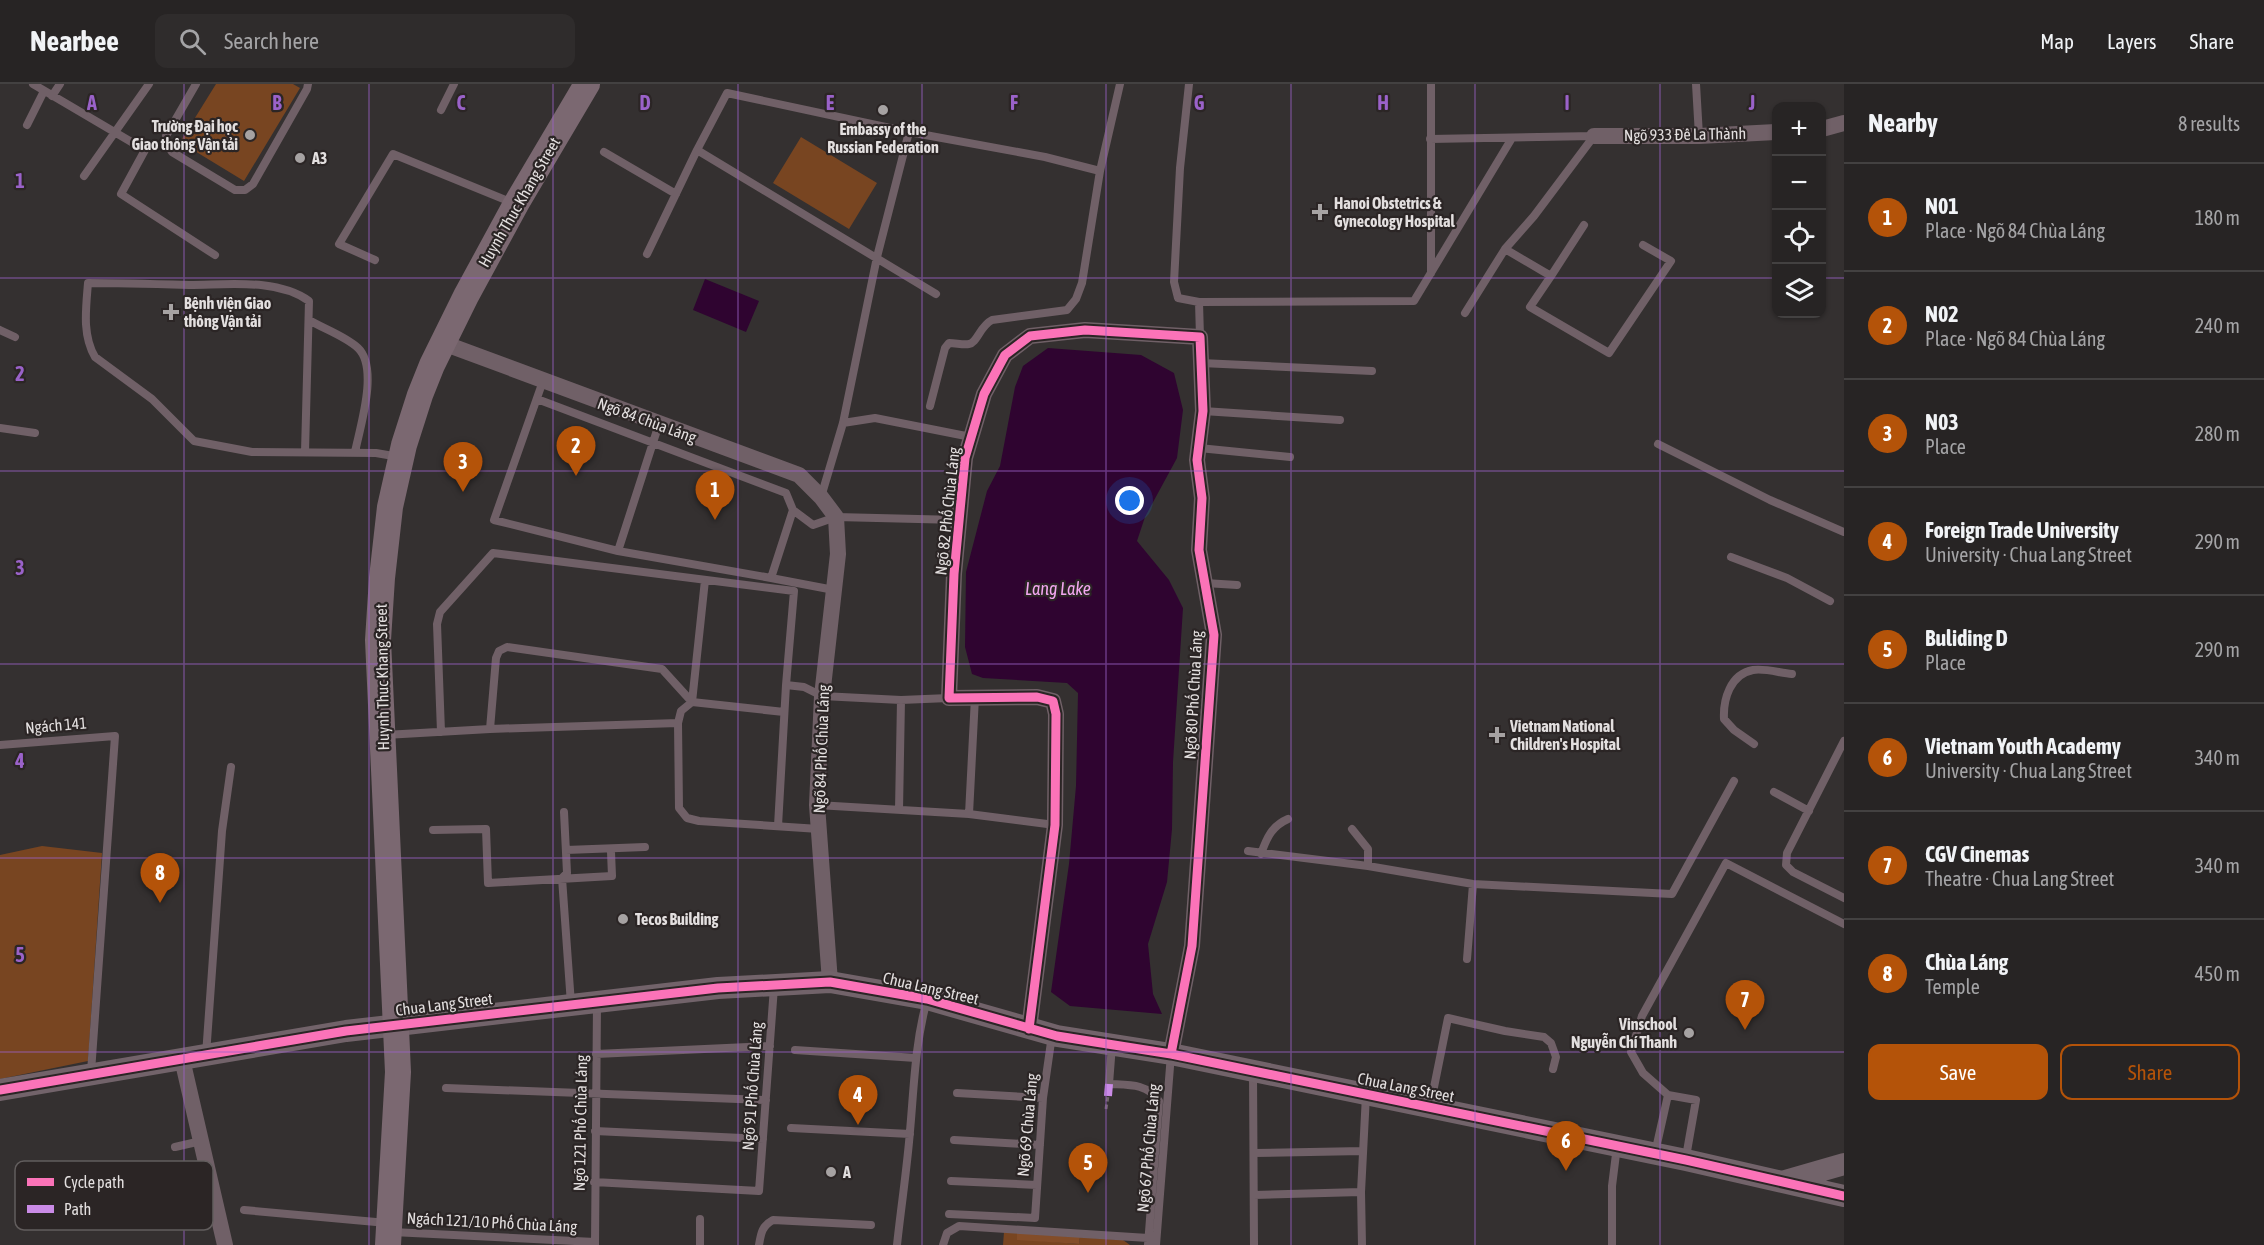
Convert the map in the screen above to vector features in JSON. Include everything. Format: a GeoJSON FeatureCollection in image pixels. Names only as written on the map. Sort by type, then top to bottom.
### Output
{"type":"FeatureCollection","features":[{"type":"Feature","properties":{"kind":"main road","name":"Huynh Thuc Khang Street"},"geometry":{"type":"LineString","coordinates":[[388,1233],[399,1072],[378,640],[390,507],[401,457],[420,395],[442,343],[516,204],[587,84]]}},
{"type":"Feature","properties":{"kind":"street"},"geometry":{"type":"LineString","coordinates":[[1826,128],[1844,123]]}},
{"type":"Feature","properties":{"kind":"street","name":"Ngõ 933 Đê La Thành"},"geometry":{"type":"LineString","coordinates":[[1594,136],[1699,136],[1772,132]]}},
{"type":"Feature","properties":{"kind":"street","name":"Ngõ 82 Phố Chùa Láng"},"geometry":{"type":"LineString","coordinates":[[949,698],[954,574],[964,458],[984,394],[1005,355],[1030,336],[1085,330],[1200,337]]}},
{"type":"Feature","properties":{"kind":"street","name":"Ngõ 80 Phố Chùa Láng"},"geometry":{"type":"LineString","coordinates":[[1171,1054],[1192,946],[1214,635],[1199,550],[1202,498],[1197,460],[1203,411],[1200,337]]}},
{"type":"Feature","properties":{"kind":"street","name":"Ngõ 84 Chùa Láng"},"geometry":{"type":"LineString","coordinates":[[442,343],[799,475],[821,497],[836,517]]}},
{"type":"Feature","properties":{"kind":"street","name":"Ngõ 84 Phố Chùa Láng"},"geometry":{"type":"LineString","coordinates":[[830,982],[817,805],[822,696],[838,554],[836,517]]}},
{"type":"Feature","properties":{"kind":"street"},"geometry":{"type":"LineString","coordinates":[[949,698],[1037,697],[1053,701],[1056,714],[1055,825],[1029,1029]]}},
{"type":"Feature","properties":{"kind":"street","name":"Chua Lang Street"},"geometry":{"type":"LineString","coordinates":[[0,1090],[396,1025],[597,1001],[774,984],[830,982],[927,999],[1052,1035],[1171,1054],[1686,1160],[1844,1196]]}},
{"type":"Feature","properties":{"kind":"street"},"geometry":{"type":"LineString","coordinates":[[182,1059],[206,1161]]}},
{"type":"Feature","properties":{"kind":"street"},"geometry":{"type":"LineString","coordinates":[[1784,1181],[1844,1164]]}},
{"type":"Feature","properties":{"kind":"street"},"geometry":{"type":"LineString","coordinates":[[213,1193],[225,1245]]}},
{"type":"Feature","properties":{"kind":"lane"},"geometry":{"type":"LineString","coordinates":[[33,84],[145,150],[121,194],[215,255]]}},
{"type":"Feature","properties":{"kind":"lane"},"geometry":{"type":"LineString","coordinates":[[27,125],[48,93],[60,84]]}},
{"type":"Feature","properties":{"kind":"lane"},"geometry":{"type":"LineString","coordinates":[[84,176],[148,84]]}},
{"type":"Feature","properties":{"kind":"lane"},"geometry":{"type":"LineString","coordinates":[[196,84],[166,136],[167,145],[172,152],[235,190],[245,190],[254,184],[308,84]]}},
{"type":"Feature","properties":{"kind":"lane"},"geometry":{"type":"LineString","coordinates":[[441,110],[454,84]]}},
{"type":"Feature","properties":{"kind":"lane"},"geometry":{"type":"LineString","coordinates":[[930,406],[945,348],[949,343],[974,342],[984,324],[992,320],[1067,310],[1076,299],[1082,284],[1100,171],[1120,84]]}},
{"type":"Feature","properties":{"kind":"lane"},"geometry":{"type":"LineString","coordinates":[[1189,84],[1180,168],[1174,282],[1178,298],[1199,302],[1414,302],[1512,138]]}},
{"type":"Feature","properties":{"kind":"lane"},"geometry":{"type":"LineString","coordinates":[[1431,84],[1431,273]]}},
{"type":"Feature","properties":{"kind":"lane"},"geometry":{"type":"LineString","coordinates":[[1696,84],[1699,136]]}},
{"type":"Feature","properties":{"kind":"lane"},"geometry":{"type":"LineString","coordinates":[[647,254],[727,93],[909,132],[1045,157],[1100,171]]}},
{"type":"Feature","properties":{"kind":"lane"},"geometry":{"type":"LineString","coordinates":[[821,497],[843,423],[877,257],[909,132]]}},
{"type":"Feature","properties":{"kind":"lane"},"geometry":{"type":"LineString","coordinates":[[1430,139],[1594,136]]}},
{"type":"Feature","properties":{"kind":"lane"},"geometry":{"type":"LineString","coordinates":[[1465,313],[1505,249],[1534,216],[1594,136]]}},
{"type":"Feature","properties":{"kind":"lane"},"geometry":{"type":"LineString","coordinates":[[697,150],[936,294]]}},
{"type":"Feature","properties":{"kind":"lane"},"geometry":{"type":"LineString","coordinates":[[604,152],[676,194]]}},
{"type":"Feature","properties":{"kind":"lane"},"geometry":{"type":"LineString","coordinates":[[375,260],[339,244],[393,154],[516,204]]}},
{"type":"Feature","properties":{"kind":"lane"},"geometry":{"type":"LineString","coordinates":[[1584,225],[1530,307],[1609,353],[1671,261],[1643,245]]}},
{"type":"Feature","properties":{"kind":"lane"},"geometry":{"type":"LineString","coordinates":[[1505,249],[1551,276]]}},
{"type":"Feature","properties":{"kind":"lane"},"geometry":{"type":"LineString","coordinates":[[305,452],[309,301],[290,291],[258,286],[88,283],[86,328],[90,349],[95,357],[152,399],[194,441],[252,452],[305,452],[355,452],[401,457]]}},
{"type":"Feature","properties":{"kind":"lane"},"geometry":{"type":"LineString","coordinates":[[1199,302],[1200,337]]}},
{"type":"Feature","properties":{"kind":"lane"},"geometry":{"type":"LineString","coordinates":[[309,320],[357,347],[365,357],[368,369],[366,397],[355,452]]}},
{"type":"Feature","properties":{"kind":"lane"},"geometry":{"type":"LineString","coordinates":[[0,330],[15,337]]}},
{"type":"Feature","properties":{"kind":"lane"},"geometry":{"type":"LineString","coordinates":[[1201,363],[1372,370]]}},
{"type":"Feature","properties":{"kind":"lane"},"geometry":{"type":"LineString","coordinates":[[543,381],[494,520],[618,551],[834,590]]}},
{"type":"Feature","properties":{"kind":"lane"},"geometry":{"type":"LineString","coordinates":[[537,399],[786,493],[793,510],[813,525],[836,517],[959,520]]}},
{"type":"Feature","properties":{"kind":"lane"},"geometry":{"type":"LineString","coordinates":[[1203,411],[1340,420]]}},
{"type":"Feature","properties":{"kind":"lane"},"geometry":{"type":"LineString","coordinates":[[843,423],[874,418],[971,437]]}},
{"type":"Feature","properties":{"kind":"lane"},"geometry":{"type":"LineString","coordinates":[[618,551],[659,424]]}},
{"type":"Feature","properties":{"kind":"lane"},"geometry":{"type":"LineString","coordinates":[[0,428],[35,433]]}},
{"type":"Feature","properties":{"kind":"lane"},"geometry":{"type":"LineString","coordinates":[[1658,444],[1770,500],[1844,532]]}},
{"type":"Feature","properties":{"kind":"lane"},"geometry":{"type":"LineString","coordinates":[[1199,448],[1290,457]]}},
{"type":"Feature","properties":{"kind":"lane"},"geometry":{"type":"LineString","coordinates":[[771,578],[793,510]]}},
{"type":"Feature","properties":{"kind":"lane"},"geometry":{"type":"LineString","coordinates":[[441,732],[437,624],[440,612],[493,553],[794,591],[778,826]]}},
{"type":"Feature","properties":{"kind":"lane"},"geometry":{"type":"LineString","coordinates":[[1731,557],[1787,578],[1830,601]]}},
{"type":"Feature","properties":{"kind":"lane"},"geometry":{"type":"LineString","coordinates":[[705,580],[692,702],[681,711],[678,723],[679,808],[687,818],[819,829]]}},
{"type":"Feature","properties":{"kind":"lane"},"geometry":{"type":"LineString","coordinates":[[1204,583],[1237,585]]}},
{"type":"Feature","properties":{"kind":"lane"},"geometry":{"type":"LineString","coordinates":[[490,729],[496,658],[499,651],[507,647],[662,669],[692,702],[784,712]]}},
{"type":"Feature","properties":{"kind":"lane"},"geometry":{"type":"LineString","coordinates":[[1754,744],[1724,719],[1723,708],[1727,690],[1739,678],[1752,670],[1792,674]]}},
{"type":"Feature","properties":{"kind":"lane"},"geometry":{"type":"LineString","coordinates":[[786,685],[804,687],[822,696],[901,700],[949,698]]}},
{"type":"Feature","properties":{"kind":"lane"},"geometry":{"type":"LineString","coordinates":[[969,814],[975,697]]}},
{"type":"Feature","properties":{"kind":"lane"},"geometry":{"type":"LineString","coordinates":[[899,810],[901,700]]}},
{"type":"Feature","properties":{"kind":"lane"},"geometry":{"type":"LineString","coordinates":[[383,735],[678,723]]}},
{"type":"Feature","properties":{"kind":"lane","name":"Ngách 141"},"geometry":{"type":"LineString","coordinates":[[0,745],[115,736],[91,1074]]}},
{"type":"Feature","properties":{"kind":"lane"},"geometry":{"type":"LineString","coordinates":[[1844,741],[1787,853],[1786,865],[1793,872],[1844,898]]}},
{"type":"Feature","properties":{"kind":"lane"},"geometry":{"type":"LineString","coordinates":[[206,1055],[222,831],[231,766]]}},
{"type":"Feature","properties":{"kind":"lane"},"geometry":{"type":"LineString","coordinates":[[1248,851],[1368,866],[1473,884],[1672,894],[1734,781]]}},
{"type":"Feature","properties":{"kind":"lane"},"geometry":{"type":"LineString","coordinates":[[1774,792],[1809,811]]}},
{"type":"Feature","properties":{"kind":"lane"},"geometry":{"type":"LineString","coordinates":[[817,805],[969,814],[1055,825]]}},
{"type":"Feature","properties":{"kind":"lane"},"geometry":{"type":"LineString","coordinates":[[564,812],[567,873],[562,878],[571,1004]]}},
{"type":"Feature","properties":{"kind":"lane"},"geometry":{"type":"LineString","coordinates":[[1261,854],[1267,837],[1276,824],[1288,819]]}},
{"type":"Feature","properties":{"kind":"lane"},"geometry":{"type":"LineString","coordinates":[[434,830],[486,829],[488,883],[612,876],[611,852]]}},
{"type":"Feature","properties":{"kind":"lane"},"geometry":{"type":"LineString","coordinates":[[1352,829],[1368,849],[1368,866]]}},
{"type":"Feature","properties":{"kind":"lane"},"geometry":{"type":"LineString","coordinates":[[566,850],[645,847]]}},
{"type":"Feature","properties":{"kind":"lane"},"geometry":{"type":"LineString","coordinates":[[1686,1160],[1696,1100],[1668,1095],[1643,1073],[1631,1052],[1642,1016],[1726,863],[1844,924]]}},
{"type":"Feature","properties":{"kind":"lane"},"geometry":{"type":"LineString","coordinates":[[1467,959],[1473,884]]}},
{"type":"Feature","properties":{"kind":"lane","name":"Ngõ 91 Phố Chùa Láng"},"geometry":{"type":"LineString","coordinates":[[594,1182],[759,1191],[774,984]]}},
{"type":"Feature","properties":{"kind":"lane"},"geometry":{"type":"LineString","coordinates":[[897,1245],[920,1024],[927,999]]}},
{"type":"Feature","properties":{"kind":"lane","name":"Ngõ 121 Phố Chùa Láng"},"geometry":{"type":"LineString","coordinates":[[595,1243],[597,1001]]}},
{"type":"Feature","properties":{"kind":"lane"},"geometry":{"type":"LineString","coordinates":[[1430,1107],[1448,1018],[1544,1037],[1551,1043],[1556,1057],[1553,1068]]}},
{"type":"Feature","properties":{"kind":"lane","name":"Ngõ 69 Chùa Láng"},"geometry":{"type":"LineString","coordinates":[[949,1214],[1035,1218],[1043,1098],[1052,1035]]}},
{"type":"Feature","properties":{"kind":"lane"},"geometry":{"type":"LineString","coordinates":[[943,1245],[947,1233],[959,1226],[1046,1231],[1148,1242],[1159,1101],[1154,1094],[1138,1086],[1109,1084],[1112,1045]]}},
{"type":"Feature","properties":{"kind":"lane"},"geometry":{"type":"LineString","coordinates":[[596,1054],[770,1046]]}},
{"type":"Feature","properties":{"kind":"lane"},"geometry":{"type":"LineString","coordinates":[[795,1050],[916,1058]]}},
{"type":"Feature","properties":{"kind":"lane","name":"Ngõ 67 Phố Chùa Láng"},"geometry":{"type":"LineString","coordinates":[[1156,1245],[1171,1054]]}},
{"type":"Feature","properties":{"kind":"lane"},"geometry":{"type":"LineString","coordinates":[[1253,1071],[1254,1245]]}},
{"type":"Feature","properties":{"kind":"lane"},"geometry":{"type":"LineString","coordinates":[[446,1088],[766,1100]]}},
{"type":"Feature","properties":{"kind":"lane"},"geometry":{"type":"LineString","coordinates":[[957,1093],[1043,1098]]}},
{"type":"Feature","properties":{"kind":"lane"},"geometry":{"type":"LineString","coordinates":[[1362,1245],[1361,1192],[1366,1095]]}},
{"type":"Feature","properties":{"kind":"lane"},"geometry":{"type":"LineString","coordinates":[[1655,1154],[1668,1095]]}},
{"type":"Feature","properties":{"kind":"lane"},"geometry":{"type":"LineString","coordinates":[[791,1128],[910,1134]]}},
{"type":"Feature","properties":{"kind":"lane"},"geometry":{"type":"LineString","coordinates":[[595,1131],[764,1139]]}},
{"type":"Feature","properties":{"kind":"lane"},"geometry":{"type":"LineString","coordinates":[[954,1140],[1040,1145]]}},
{"type":"Feature","properties":{"kind":"lane"},"geometry":{"type":"LineString","coordinates":[[175,1148],[201,1141]]}},
{"type":"Feature","properties":{"kind":"lane"},"geometry":{"type":"LineString","coordinates":[[1612,1245],[1612,1186],[1617,1146]]}},
{"type":"Feature","properties":{"kind":"lane"},"geometry":{"type":"LineString","coordinates":[[1254,1154],[1363,1151]]}},
{"type":"Feature","properties":{"kind":"lane"},"geometry":{"type":"LineString","coordinates":[[951,1181],[1037,1185]]}},
{"type":"Feature","properties":{"kind":"lane"},"geometry":{"type":"LineString","coordinates":[[1254,1195],[1361,1192]]}},
{"type":"Feature","properties":{"kind":"lane","name":"Ngách 121/10 Phố Chùa Láng"},"geometry":{"type":"LineString","coordinates":[[244,1210],[388,1233],[479,1235],[595,1243]]}},
{"type":"Feature","properties":{"kind":"lane"},"geometry":{"type":"LineString","coordinates":[[700,1219],[700,1245]]}},
{"type":"Feature","properties":{"kind":"lane"},"geometry":{"type":"LineString","coordinates":[[759,1245],[760,1233],[765,1224],[773,1220],[871,1225]]}},
{"type":"Feature","properties":{"kind":"lane"},"geometry":{"type":"LineString","coordinates":[[478,1245],[479,1235]]}},
{"type":"Feature","properties":{"kind":"path"},"geometry":{"type":"LineString","coordinates":[[1106,1109],[1108,1096]]}},
{"type":"Feature","properties":{"kind":"shaded area"},"geometry":{"type":"Polygon","coordinates":[[[216,84],[293,84],[300,88],[244,181],[180,142],[216,84]]]}},
{"type":"Feature","properties":{"kind":"shaded area"},"geometry":{"type":"Polygon","coordinates":[[[801,137],[877,183],[849,229],[773,183],[801,137]]]}},
{"type":"Feature","properties":{"kind":"shaded area"},"geometry":{"type":"Polygon","coordinates":[[[42,846],[102,853],[88,1061],[0,1079],[0,855],[42,846]]]}},
{"type":"Feature","properties":{"kind":"shaded area"},"geometry":{"type":"Polygon","coordinates":[[[1004,1232],[1017,1233],[1017,1239],[1079,1244],[1080,1237],[1123,1240],[1130,1245],[1003,1245],[1004,1232]]]}},
{"type":"Feature","properties":{"kind":"shaded area"},"geometry":{"type":"Polygon","coordinates":[[[1017,1233],[1080,1237],[1079,1244],[1017,1240],[1017,1233]]]}},
{"type":"Feature","properties":{"kind":"water"},"geometry":{"type":"Polygon","coordinates":[[[705,279],[759,301],[746,332],[693,310],[705,279]]]}},
{"type":"Feature","properties":{"kind":"water","name":"Lang Lake"},"geometry":{"type":"Polygon","coordinates":[[[1048,348],[1141,355],[1174,373],[1183,410],[1177,458],[1145,517],[1137,541],[1169,580],[1183,608],[1173,762],[1172,829],[1167,882],[1148,944],[1153,994],[1162,1014],[1070,1006],[1051,992],[1069,864],[1076,786],[1078,693],[1067,683],[983,678],[972,674],[965,647],[966,572],[987,491],[1000,466],[1015,387],[1023,366],[1048,348]]]}},
{"type":"Feature","properties":{"kind":"marked path"},"geometry":{"type":"LineString","coordinates":[[1108,1096],[1109,1084]]}},
{"type":"Feature","properties":{"kind":"cycle path"},"geometry":{"type":"LineString","coordinates":[[1029,1029],[1055,825],[1056,714],[1053,701],[1037,697],[949,698],[954,574],[965,458],[984,394],[1005,355],[1030,336],[1085,330],[1200,337],[1203,411],[1197,460],[1202,498],[1199,550],[1214,635],[1192,946],[1171,1054]]}},
{"type":"Feature","properties":{"kind":"cycle path"},"geometry":{"type":"LineString","coordinates":[[0,1090],[346,1031],[718,988],[830,982],[927,999],[1057,1036],[1171,1054],[1686,1160],[1844,1196]]}},
{"type":"Feature","properties":{"kind":"place","name":"Embassy of the Russian Federation"},"geometry":{"type":"Point","coordinates":[883,110]}},
{"type":"Feature","properties":{"kind":"place","name":"Trường Đại học Giao thông Vận tải"},"geometry":{"type":"Point","coordinates":[250,135]}},
{"type":"Feature","properties":{"kind":"place","name":"A3"},"geometry":{"type":"Point","coordinates":[300,158]}},
{"type":"Feature","properties":{"kind":"place","name":"Hanoi Obstetrics & Gynecology Hospital"},"geometry":{"type":"Point","coordinates":[1320,212]}},
{"type":"Feature","properties":{"kind":"place","name":"Bệnh viện Giao thông Vận tải"},"geometry":{"type":"Point","coordinates":[171,312]}},
{"type":"Feature","properties":{"kind":"place","name":"N02"},"geometry":{"type":"Point","coordinates":[576,476]}},
{"type":"Feature","properties":{"kind":"place","name":"N03"},"geometry":{"type":"Point","coordinates":[463,492]}},
{"type":"Feature","properties":{"kind":"place","name":"N01"},"geometry":{"type":"Point","coordinates":[715,520]}},
{"type":"Feature","properties":{"kind":"place","name":"Vietnam National Children's Hospital"},"geometry":{"type":"Point","coordinates":[1497,735]}},
{"type":"Feature","properties":{"kind":"place","name":"Chùa Láng"},"geometry":{"type":"Point","coordinates":[160,903]}},
{"type":"Feature","properties":{"kind":"place","name":"Tecos Building"},"geometry":{"type":"Point","coordinates":[623,919]}},
{"type":"Feature","properties":{"kind":"place","name":"CGV Cinemas"},"geometry":{"type":"Point","coordinates":[1745,1030]}},
{"type":"Feature","properties":{"kind":"place","name":"Vinschool Nguyễn Chí Thanh"},"geometry":{"type":"Point","coordinates":[1689,1033]}},
{"type":"Feature","properties":{"kind":"place","name":"Foreign Trade University"},"geometry":{"type":"Point","coordinates":[858,1125]}},
{"type":"Feature","properties":{"kind":"place","name":"Vietnam Youth Academy"},"geometry":{"type":"Point","coordinates":[1566,1171]}},
{"type":"Feature","properties":{"kind":"place","name":"A"},"geometry":{"type":"Point","coordinates":[831,1172]}},
{"type":"Feature","properties":{"kind":"place","name":"Buliding D"},"geometry":{"type":"Point","coordinates":[1088,1193]}}]}
